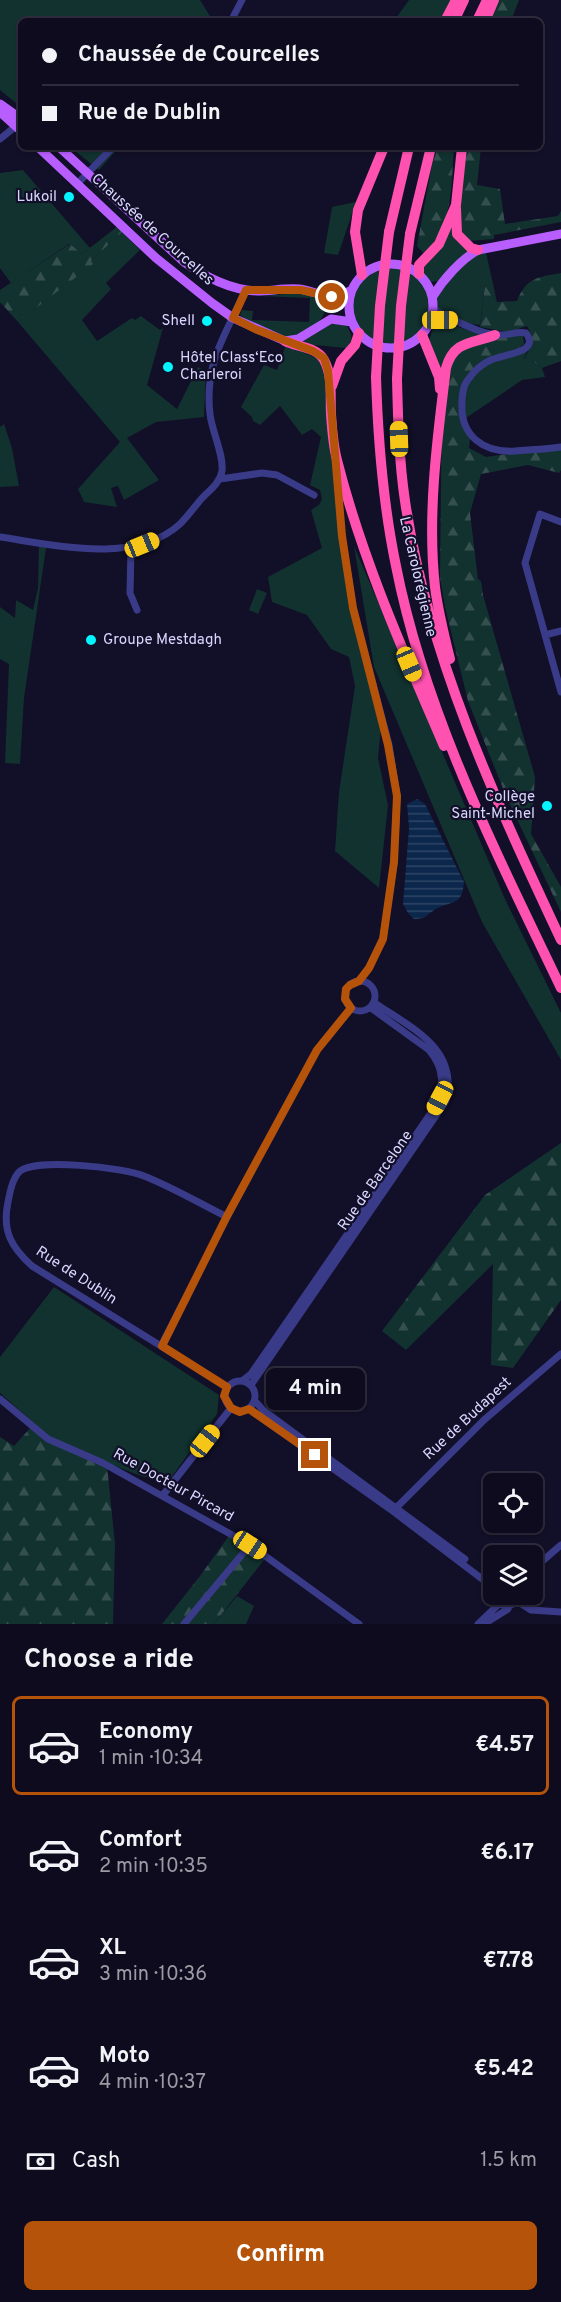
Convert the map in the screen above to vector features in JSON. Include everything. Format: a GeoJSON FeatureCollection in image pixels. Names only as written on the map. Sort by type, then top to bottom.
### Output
{"type":"FeatureCollection","features":[{"type":"Feature","properties":{"kind":"highway"},"geometry":{"type":"LineString","coordinates":[[447,18],[456,0]]}},
{"type":"Feature","properties":{"kind":"highway"},"geometry":{"type":"LineString","coordinates":[[455,18],[464,0]]}},
{"type":"Feature","properties":{"kind":"highway"},"geometry":{"type":"LineString","coordinates":[[478,18],[487,0]]}},
{"type":"Feature","properties":{"kind":"highway"},"geometry":{"type":"LineString","coordinates":[[486,18],[494,0]]}},
{"type":"Feature","properties":{"kind":"highway"},"geometry":{"type":"LineString","coordinates":[[362,274],[355,232],[358,210],[383,150]]}},
{"type":"Feature","properties":{"kind":"highway","name":"La Carolorégienne"},"geometry":{"type":"LineString","coordinates":[[408,150],[389,232],[380,306],[376,377],[379,451],[396,568],[412,631],[431,689],[473,799],[561,988]]}},
{"type":"Feature","properties":{"kind":"highway","name":"La Carolorégienne"},"geometry":{"type":"LineString","coordinates":[[430,150],[410,234],[401,306],[397,379],[399,439],[407,511],[431,622],[449,677],[490,785],[561,940]]}},
{"type":"Feature","properties":{"kind":"highway"},"geometry":{"type":"LineString","coordinates":[[462,150],[456,205],[457,234],[471,248],[478,250]]}},
{"type":"Feature","properties":{"kind":"highway"},"geometry":{"type":"LineString","coordinates":[[422,278],[418,265],[438,244],[456,205]]}},
{"type":"Feature","properties":{"kind":"highway"},"geometry":{"type":"LineString","coordinates":[[331,391],[341,361],[355,345],[359,333]]}},
{"type":"Feature","properties":{"kind":"highway"},"geometry":{"type":"LineString","coordinates":[[422,335],[439,377],[442,401]]}},
{"type":"Feature","properties":{"kind":"highway"},"geometry":{"type":"LineString","coordinates":[[449,677],[451,662],[442,627],[433,562],[434,494],[446,368],[453,352],[466,342],[495,335]]}},
{"type":"Feature","properties":{"kind":"highway"},"geometry":{"type":"LineString","coordinates":[[285,341],[303,346],[324,358],[331,391],[331,415],[337,460],[357,530],[381,596],[460,783],[473,799]]}},
{"type":"Feature","properties":{"kind":"main road"},"geometry":{"type":"LineString","coordinates":[[0,104],[18,123]]}},
{"type":"Feature","properties":{"kind":"main road"},"geometry":{"type":"LineString","coordinates":[[0,112],[18,124]]}},
{"type":"Feature","properties":{"kind":"main road","name":"Chaussée de Courcelles"},"geometry":{"type":"LineString","coordinates":[[41,150],[156,258],[212,303],[233,318],[285,341]]}},
{"type":"Feature","properties":{"kind":"main road","name":"Chaussée de Courcelles"},"geometry":{"type":"LineString","coordinates":[[62,150],[184,262],[205,276],[246,290],[301,290],[332,297],[338,297],[352,290]]}},
{"type":"Feature","properties":{"kind":"main road"},"geometry":{"type":"LineString","coordinates":[[433,296],[470,255],[478,250],[561,234]]}},
{"type":"Feature","properties":{"kind":"main road"},"geometry":{"type":"LineString","coordinates":[[385,264],[404,266],[422,278],[433,296],[434,309],[422,335],[412,342],[390,348],[371,343],[359,333],[352,322],[349,302],[352,290],[362,274],[385,264]]}},
{"type":"Feature","properties":{"kind":"main road"},"geometry":{"type":"LineString","coordinates":[[422,278],[448,278]]}},
{"type":"Feature","properties":{"kind":"main road"},"geometry":{"type":"LineString","coordinates":[[285,341],[298,339],[331,320],[352,322]]}},
{"type":"Feature","properties":{"kind":"street"},"geometry":{"type":"LineString","coordinates":[[233,18],[242,0]]}},
{"type":"Feature","properties":{"kind":"street"},"geometry":{"type":"LineString","coordinates":[[0,139],[18,126]]}},
{"type":"Feature","properties":{"kind":"street"},"geometry":{"type":"LineString","coordinates":[[77,184],[110,150]]}},
{"type":"Feature","properties":{"kind":"street"},"geometry":{"type":"LineString","coordinates":[[0,537],[98,548],[131,548],[154,540],[180,524],[220,479],[222,466],[212,427],[209,378],[221,341],[246,290]]}},
{"type":"Feature","properties":{"kind":"street"},"geometry":{"type":"LineString","coordinates":[[434,309],[453,320],[495,335],[519,332],[526,333],[530,338],[530,344],[524,350],[491,360],[476,369],[465,383],[461,412],[466,428],[477,441],[488,449],[501,452],[561,447]]}},
{"type":"Feature","properties":{"kind":"street"},"geometry":{"type":"LineString","coordinates":[[430,321],[453,320]]}},
{"type":"Feature","properties":{"kind":"street"},"geometry":{"type":"LineString","coordinates":[[337,460],[336,476],[342,536],[353,608],[386,734],[397,796],[394,862],[383,939],[369,968],[359,981],[346,989],[345,999],[351,1008],[361,1012],[373,1005],[375,992],[369,984],[359,981]]}},
{"type":"Feature","properties":{"kind":"street"},"geometry":{"type":"LineString","coordinates":[[220,479],[262,473],[277,475],[314,495]]}},
{"type":"Feature","properties":{"kind":"street"},"geometry":{"type":"LineString","coordinates":[[561,522],[540,514],[525,563],[561,692]]}},
{"type":"Feature","properties":{"kind":"street"},"geometry":{"type":"LineString","coordinates":[[131,548],[130,593],[136,610]]}},
{"type":"Feature","properties":{"kind":"street"},"geometry":{"type":"LineString","coordinates":[[545,635],[561,631]]}},
{"type":"Feature","properties":{"kind":"street","name":"Rue de Barcelone"},"geometry":{"type":"LineString","coordinates":[[242,1381],[251,1374],[440,1098],[443,1086],[437,1059],[373,1005]]}},
{"type":"Feature","properties":{"kind":"street","name":"Rue de Barcelone"},"geometry":{"type":"LineString","coordinates":[[251,1385],[446,1101],[450,1086],[448,1070],[435,1046],[373,1005]]}},
{"type":"Feature","properties":{"kind":"street"},"geometry":{"type":"LineString","coordinates":[[162,1346],[227,1216],[317,1050],[351,1008]]}},
{"type":"Feature","properties":{"kind":"street","name":"Rue de Dublin"},"geometry":{"type":"LineString","coordinates":[[227,1216],[142,1175],[99,1167],[30,1165],[20,1171],[11,1188],[5,1213],[8,1235],[17,1252],[32,1266],[227,1387]]}},
{"type":"Feature","properties":{"kind":"street","name":"Rue de Budapest"},"geometry":{"type":"LineString","coordinates":[[397,1507],[484,1420],[561,1354]]}},
{"type":"Feature","properties":{"kind":"street"},"geometry":{"type":"LineString","coordinates":[[242,1381],[251,1385],[255,1392],[255,1401],[249,1409],[240,1412],[231,1408],[224,1396],[227,1387],[234,1382],[242,1381]]}},
{"type":"Feature","properties":{"kind":"street","name":"Rue Docteur Pircard"},"geometry":{"type":"LineString","coordinates":[[0,1399],[48,1439],[103,1463],[250,1545],[359,1624]]}},
{"type":"Feature","properties":{"kind":"street"},"geometry":{"type":"LineString","coordinates":[[255,1401],[263,1410],[483,1572]]}},
{"type":"Feature","properties":{"kind":"street"},"geometry":{"type":"LineString","coordinates":[[163,1495],[231,1408]]}},
{"type":"Feature","properties":{"kind":"street"},"geometry":{"type":"LineString","coordinates":[[249,1409],[403,1518],[483,1580]]}},
{"type":"Feature","properties":{"kind":"street"},"geometry":{"type":"LineString","coordinates":[[184,1624],[250,1545]]}},
{"type":"Feature","properties":{"kind":"street"},"geometry":{"type":"LineString","coordinates":[[543,1561],[561,1545]]}},
{"type":"Feature","properties":{"kind":"street"},"geometry":{"type":"LineString","coordinates":[[478,1624],[498,1605]]}},
{"type":"Feature","properties":{"kind":"street"},"geometry":{"type":"LineString","coordinates":[[484,1624],[508,1610],[509,1606],[504,1605]]}},
{"type":"Feature","properties":{"kind":"street"},"geometry":{"type":"LineString","coordinates":[[526,1605],[531,1610],[561,1612]]}},
{"type":"Feature","properties":{"kind":"green space"},"geometry":{"type":"Polygon","coordinates":[[[0,0],[200,0],[211,18],[18,18],[18,105],[0,90],[0,0]]]}},
{"type":"Feature","properties":{"kind":"green space"},"geometry":{"type":"Polygon","coordinates":[[[409,0],[453,0],[444,18],[396,18],[409,0]]]}},
{"type":"Feature","properties":{"kind":"green space"},"geometry":{"type":"Polygon","coordinates":[[[499,0],[519,0],[512,18],[490,18],[499,0]]]}},
{"type":"Feature","properties":{"kind":"green space"},"geometry":{"type":"Polygon","coordinates":[[[74,150],[116,150],[99,170],[74,150]]]}},
{"type":"Feature","properties":{"kind":"green space"},"geometry":{"type":"Polygon","coordinates":[[[437,150],[454,150],[446,218],[433,243],[423,253],[417,246],[432,165],[437,150]]]}},
{"type":"Feature","properties":{"kind":"green space"},"geometry":{"type":"Polygon","coordinates":[[[464,150],[481,150],[477,185],[500,189],[505,224],[558,216],[561,211],[561,222],[494,235],[494,239],[468,241],[457,224],[464,150]]]}},
{"type":"Feature","properties":{"kind":"green space"},"geometry":{"type":"Polygon","coordinates":[[[23,170],[90,248],[82,254],[69,244],[11,283],[0,268],[0,173],[23,170]]]}},
{"type":"Feature","properties":{"kind":"green space"},"geometry":{"type":"Polygon","coordinates":[[[356,202],[338,255],[324,253],[332,207],[356,202]]]}},
{"type":"Feature","properties":{"kind":"green space"},"geometry":{"type":"Polygon","coordinates":[[[453,216],[455,240],[471,250],[438,281],[431,282],[422,273],[420,266],[453,216]]]}},
{"type":"Feature","properties":{"kind":"green space"},"geometry":{"type":"Polygon","coordinates":[[[118,226],[122,232],[91,261],[93,264],[18,322],[0,302],[0,290],[70,244],[82,254],[118,226]]]}},
{"type":"Feature","properties":{"kind":"green space"},"geometry":{"type":"Polygon","coordinates":[[[122,232],[140,250],[106,283],[111,289],[82,320],[97,341],[132,318],[135,320],[141,316],[160,330],[163,328],[147,385],[177,409],[198,367],[206,371],[204,417],[156,422],[127,438],[159,480],[124,500],[118,486],[111,488],[117,507],[84,502],[78,489],[120,442],[18,322],[92,264],[91,261],[122,232]]]}},
{"type":"Feature","properties":{"kind":"green space"},"geometry":{"type":"Polygon","coordinates":[[[485,248],[497,302],[485,285],[480,325],[463,323],[442,314],[433,301],[430,320],[421,334],[407,343],[392,346],[377,345],[363,338],[353,326],[349,308],[350,295],[356,282],[368,270],[389,264],[412,269],[423,278],[433,296],[443,279],[485,248]]]}},
{"type":"Feature","properties":{"kind":"green space"},"geometry":{"type":"Polygon","coordinates":[[[561,273],[561,361],[542,368],[534,362],[524,360],[532,339],[527,326],[508,332],[480,327],[485,285],[497,302],[517,301],[524,287],[529,283],[561,273]]]}},
{"type":"Feature","properties":{"kind":"green space"},"geometry":{"type":"Polygon","coordinates":[[[300,293],[321,301],[324,314],[314,326],[293,337],[269,331],[240,315],[242,310],[253,311],[252,320],[309,322],[310,298],[259,296],[300,293]]]}},
{"type":"Feature","properties":{"kind":"green space"},"geometry":{"type":"Polygon","coordinates":[[[440,322],[483,336],[442,372],[428,343],[434,326],[440,322]]]}},
{"type":"Feature","properties":{"kind":"green space"},"geometry":{"type":"Polygon","coordinates":[[[330,323],[347,326],[351,337],[346,348],[315,345],[313,347],[301,341],[330,323]]]}},
{"type":"Feature","properties":{"kind":"green space"},"geometry":{"type":"Polygon","coordinates":[[[502,335],[523,336],[524,344],[509,355],[488,361],[469,374],[461,412],[470,439],[469,448],[486,457],[542,449],[561,449],[561,470],[559,473],[528,465],[481,474],[470,513],[478,579],[481,581],[535,777],[531,834],[561,887],[561,912],[506,796],[468,701],[440,577],[442,401],[447,364],[466,342],[502,335]]]}},
{"type":"Feature","properties":{"kind":"green space"},"geometry":{"type":"Polygon","coordinates":[[[530,344],[524,359],[542,368],[545,377],[522,380],[463,420],[463,391],[473,376],[491,363],[530,344]]]}},
{"type":"Feature","properties":{"kind":"green space"},"geometry":{"type":"Polygon","coordinates":[[[286,345],[319,359],[324,368],[336,509],[356,619],[381,728],[378,758],[388,805],[379,888],[335,851],[339,792],[355,686],[349,657],[331,649],[307,615],[272,602],[268,577],[322,548],[311,510],[319,505],[322,499],[320,490],[310,485],[321,437],[312,429],[302,435],[280,406],[260,425],[253,421],[252,417],[241,407],[264,365],[277,370],[286,345]]]}},
{"type":"Feature","properties":{"kind":"green space"},"geometry":{"type":"Polygon","coordinates":[[[4,424],[12,448],[19,486],[0,487],[0,427],[4,424]]]}},
{"type":"Feature","properties":{"kind":"green space"},"geometry":{"type":"Polygon","coordinates":[[[39,542],[46,548],[24,698],[20,764],[5,763],[9,664],[0,659],[0,607],[15,618],[16,600],[33,610],[38,588],[39,542]]]}},
{"type":"Feature","properties":{"kind":"green space"},"geometry":{"type":"Polygon","coordinates":[[[354,546],[504,897],[561,1013],[561,1060],[482,922],[374,667],[354,546]]]}},
{"type":"Feature","properties":{"kind":"green space"},"geometry":{"type":"Polygon","coordinates":[[[257,589],[267,593],[258,614],[249,610],[257,589]]]}},
{"type":"Feature","properties":{"kind":"green space"},"geometry":{"type":"Polygon","coordinates":[[[561,1143],[561,1300],[513,1368],[491,1365],[493,1264],[406,1350],[382,1331],[485,1195],[561,1143]]]}},
{"type":"Feature","properties":{"kind":"green space"},"geometry":{"type":"Polygon","coordinates":[[[54,1287],[219,1395],[217,1414],[168,1482],[141,1476],[58,1444],[0,1393],[0,1357],[54,1287]]]}},
{"type":"Feature","properties":{"kind":"green space"},"geometry":{"type":"Polygon","coordinates":[[[32,1426],[58,1444],[107,1465],[115,1544],[113,1624],[0,1624],[0,1437],[14,1446],[32,1426]]]}},
{"type":"Feature","properties":{"kind":"green space"},"geometry":{"type":"Polygon","coordinates":[[[231,1533],[267,1556],[214,1624],[162,1624],[200,1576],[231,1533]]]}},
{"type":"Feature","properties":{"kind":"green space"},"geometry":{"type":"Polygon","coordinates":[[[237,1596],[254,1606],[246,1624],[214,1624],[237,1596]]]}},
{"type":"Feature","properties":{"kind":"water"},"geometry":{"type":"Polygon","coordinates":[[[417,799],[425,804],[464,882],[461,896],[455,902],[442,906],[424,917],[414,919],[403,904],[409,828],[407,804],[417,799]]]}},
{"type":"Feature","properties":{"kind":"place","name":"Lukoil"},"geometry":{"type":"Point","coordinates":[69,197]}},
{"type":"Feature","properties":{"kind":"place","name":"Shell"},"geometry":{"type":"Point","coordinates":[207,321]}},
{"type":"Feature","properties":{"kind":"place","name":"Hôtel Class‘Eco Charleroi"},"geometry":{"type":"Point","coordinates":[168,367]}},
{"type":"Feature","properties":{"kind":"place","name":"Groupe Mestdagh"},"geometry":{"type":"Point","coordinates":[91,640]}},
{"type":"Feature","properties":{"kind":"place","name":"Collège Saint-Michel"},"geometry":{"type":"Point","coordinates":[547,806]}},
{"type":"Feature","properties":{"kind":"route"},"geometry":{"type":"LineString","coordinates":[[315,1455],[259,1414],[249,1409],[235,1411],[225,1401],[227,1387],[162,1346],[227,1216],[317,1050],[351,1008],[345,999],[346,989],[359,981],[369,968],[383,939],[394,862],[397,796],[373,679],[353,608],[342,536],[328,371],[324,358],[313,351],[233,318],[246,290],[262,291],[283,288],[332,297]]}}]}
